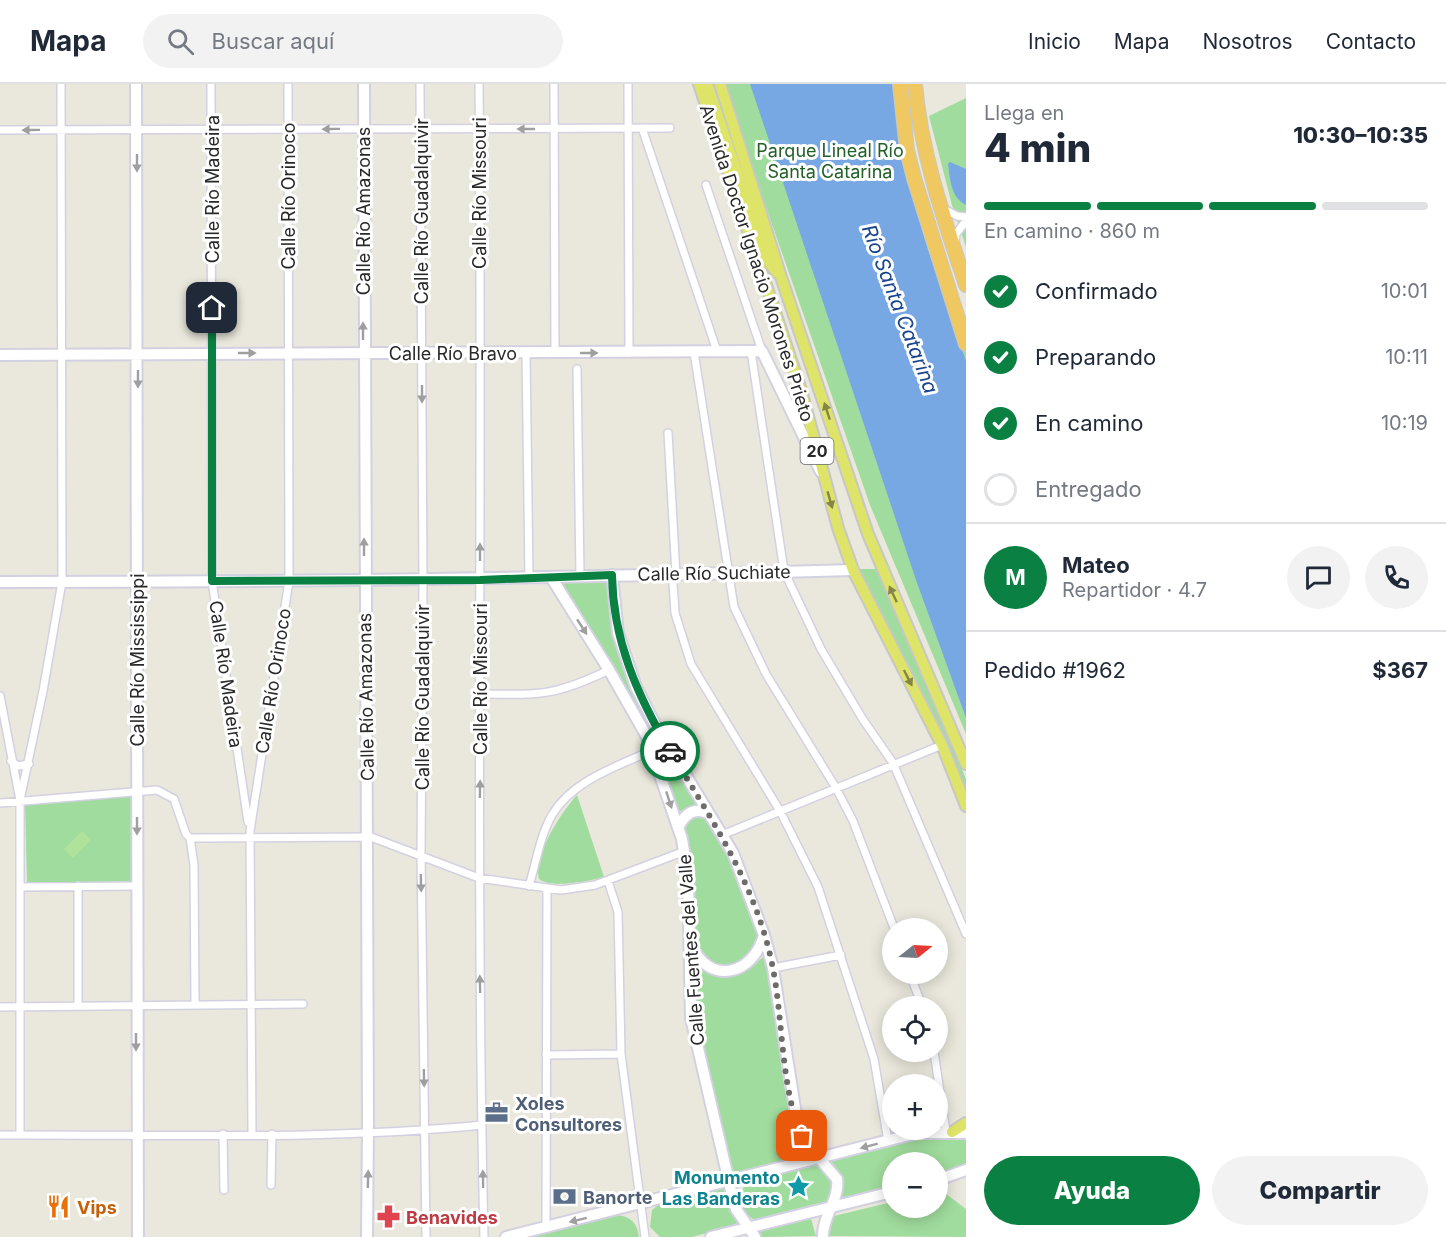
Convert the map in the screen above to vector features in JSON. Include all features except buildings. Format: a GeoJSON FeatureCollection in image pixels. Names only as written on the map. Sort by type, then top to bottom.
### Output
{"type":"FeatureCollection","features":[{"type":"Feature","properties":{"kind":"highway"},"geometry":{"type":"LineString","coordinates":[[900,84],[907,150],[914,178],[966,344]]}},
{"type":"Feature","properties":{"kind":"highway"},"geometry":{"type":"LineString","coordinates":[[915,84],[922,141],[940,207],[966,285]]}},
{"type":"Feature","properties":{"kind":"main road","name":"Avenida Doctor Ignacio Morones Prieto"},"geometry":{"type":"LineString","coordinates":[[699,84],[801,390],[825,480],[853,570],[942,745],[966,806]]}},
{"type":"Feature","properties":{"kind":"main road"},"geometry":{"type":"LineString","coordinates":[[708,84],[766,257],[781,277]]}},
{"type":"Feature","properties":{"kind":"main road","name":"Avenida Doctor Ignacio Morones Prieto"},"geometry":{"type":"LineString","coordinates":[[720,84],[781,277],[868,534],[966,764]]}},
{"type":"Feature","properties":{"kind":"main road"},"geometry":{"type":"LineString","coordinates":[[949,1132],[966,1123]]}},
{"type":"Feature","properties":{"kind":"street"},"geometry":{"type":"LineString","coordinates":[[20,800],[29,764],[62,582],[60,84]]}},
{"type":"Feature","properties":{"kind":"street","name":"Calle Río Mississippi"},"geometry":{"type":"LineString","coordinates":[[136,84],[138,1237]]}},
{"type":"Feature","properties":{"kind":"street","name":"Calle Río Madeira"},"geometry":{"type":"LineString","coordinates":[[211,84],[212,581],[250,834]]}},
{"type":"Feature","properties":{"kind":"street","name":"Calle Río Orinoco"},"geometry":{"type":"LineString","coordinates":[[252,1134],[250,834],[289,581],[288,84]]}},
{"type":"Feature","properties":{"kind":"street","name":"Calle Río Amazonas"},"geometry":{"type":"LineString","coordinates":[[364,84],[367,1237]]}},
{"type":"Feature","properties":{"kind":"street","name":"Calle Río Guadalquivir"},"geometry":{"type":"LineString","coordinates":[[420,84],[423,580],[421,854],[426,1237]]}},
{"type":"Feature","properties":{"kind":"street","name":"Calle Río Missouri"},"geometry":{"type":"LineString","coordinates":[[479,84],[482,694],[479,878],[484,1237]]}},
{"type":"Feature","properties":{"kind":"street"},"geometry":{"type":"LineString","coordinates":[[554,84],[555,352]]}},
{"type":"Feature","properties":{"kind":"street"},"geometry":{"type":"LineString","coordinates":[[627,84],[629,353]]}},
{"type":"Feature","properties":{"kind":"street"},"geometry":{"type":"LineString","coordinates":[[642,128],[717,351]]}},
{"type":"Feature","properties":{"kind":"street"},"geometry":{"type":"LineString","coordinates":[[0,130],[670,128]]}},
{"type":"Feature","properties":{"kind":"street"},"geometry":{"type":"LineString","coordinates":[[706,185],[757,351],[784,572],[791,592],[821,649],[862,718],[894,763],[966,934]]}},
{"type":"Feature","properties":{"kind":"street"},"geometry":{"type":"LineString","coordinates":[[940,207],[966,219],[956,234],[953,247]]}},
{"type":"Feature","properties":{"kind":"street"},"geometry":{"type":"LineString","coordinates":[[757,351],[825,480]]}},
{"type":"Feature","properties":{"kind":"street","name":"Calle Río Bravo"},"geometry":{"type":"LineString","coordinates":[[0,355],[757,351]]}},
{"type":"Feature","properties":{"kind":"street"},"geometry":{"type":"LineString","coordinates":[[694,352],[734,607],[745,635],[853,821],[890,918]]}},
{"type":"Feature","properties":{"kind":"street"},"geometry":{"type":"LineString","coordinates":[[526,353],[529,578]]}},
{"type":"Feature","properties":{"kind":"street"},"geometry":{"type":"LineString","coordinates":[[578,369],[580,576]]}},
{"type":"Feature","properties":{"kind":"street"},"geometry":{"type":"LineString","coordinates":[[668,433],[676,575],[673,592],[675,613],[691,664],[780,811],[813,876],[874,1059],[888,1141]]}},
{"type":"Feature","properties":{"kind":"street","name":"Calle Río Suchiate"},"geometry":{"type":"LineString","coordinates":[[0,582],[480,580],[853,570]]}},
{"type":"Feature","properties":{"kind":"street"},"geometry":{"type":"LineString","coordinates":[[612,575],[615,617],[622,648],[636,687],[657,728],[722,835],[744,879],[764,935],[773,968],[797,1121],[806,1143],[837,1179],[836,1193],[823,1222],[823,1237]]}},
{"type":"Feature","properties":{"kind":"street","name":"Calle Fuentes del Valle"},"geometry":{"type":"LineString","coordinates":[[551,577],[646,735],[678,828],[685,851],[691,1018],[728,1181],[736,1209],[752,1232]]}},
{"type":"Feature","properties":{"kind":"street"},"geometry":{"type":"LineString","coordinates":[[482,694],[553,693],[575,687],[609,670]]}},
{"type":"Feature","properties":{"kind":"street"},"geometry":{"type":"LineString","coordinates":[[0,696],[10,761],[20,800],[20,1135]]}},
{"type":"Feature","properties":{"kind":"street"},"geometry":{"type":"LineString","coordinates":[[646,735],[649,729],[657,728]]}},
{"type":"Feature","properties":{"kind":"street"},"geometry":{"type":"LineString","coordinates":[[722,835],[942,745]]}},
{"type":"Feature","properties":{"kind":"street"},"geometry":{"type":"LineString","coordinates":[[529,886],[546,828],[563,801],[596,776],[653,750]]}},
{"type":"Feature","properties":{"kind":"street"},"geometry":{"type":"LineString","coordinates":[[10,761],[18,766],[29,764]]}},
{"type":"Feature","properties":{"kind":"street"},"geometry":{"type":"LineString","coordinates":[[0,803],[157,790],[174,799],[189,837],[194,866],[195,1004]]}},
{"type":"Feature","properties":{"kind":"street"},"geometry":{"type":"LineString","coordinates":[[678,828],[687,814],[698,810],[708,813]]}},
{"type":"Feature","properties":{"kind":"street"},"geometry":{"type":"LineString","coordinates":[[189,837],[250,834],[367,837],[421,854],[479,878],[547,890],[576,890],[608,881],[685,851]]}},
{"type":"Feature","properties":{"kind":"street"},"geometry":{"type":"LineString","coordinates":[[608,881],[618,912],[621,1054],[645,1237]]}},
{"type":"Feature","properties":{"kind":"street"},"geometry":{"type":"LineString","coordinates":[[21,886],[138,886]]}},
{"type":"Feature","properties":{"kind":"street"},"geometry":{"type":"LineString","coordinates":[[78,886],[78,1005]]}},
{"type":"Feature","properties":{"kind":"street"},"geometry":{"type":"LineString","coordinates":[[546,1228],[547,890]]}},
{"type":"Feature","properties":{"kind":"street"},"geometry":{"type":"LineString","coordinates":[[690,941],[695,953],[710,968],[727,971],[751,961],[761,947],[764,935]]}},
{"type":"Feature","properties":{"kind":"street"},"geometry":{"type":"LineString","coordinates":[[773,968],[841,955]]}},
{"type":"Feature","properties":{"kind":"street"},"geometry":{"type":"LineString","coordinates":[[0,1007],[303,1004]]}},
{"type":"Feature","properties":{"kind":"street"},"geometry":{"type":"LineString","coordinates":[[546,1056],[621,1054]]}},
{"type":"Feature","properties":{"kind":"street"},"geometry":{"type":"LineString","coordinates":[[936,1062],[949,1132]]}},
{"type":"Feature","properties":{"kind":"street"},"geometry":{"type":"LineString","coordinates":[[0,1135],[368,1133],[425,1131],[482,1125]]}},
{"type":"Feature","properties":{"kind":"street"},"geometry":{"type":"LineString","coordinates":[[506,1237],[917,1134],[966,1133]]}},
{"type":"Feature","properties":{"kind":"street"},"geometry":{"type":"LineString","coordinates":[[223,1134],[224,1190]]}},
{"type":"Feature","properties":{"kind":"street"},"geometry":{"type":"LineString","coordinates":[[271,1185],[272,1134]]}},
{"type":"Feature","properties":{"kind":"street"},"geometry":{"type":"LineString","coordinates":[[948,1176],[966,1170]]}},
{"type":"Feature","properties":{"kind":"street"},"geometry":{"type":"LineString","coordinates":[[711,1237],[752,1232],[830,1207],[882,1194]]}},
{"type":"Feature","properties":{"kind":"green space","name":"Río Santa Catarina"},"geometry":{"type":"Polygon","coordinates":[[[723,84],[899,84],[905,142],[966,342],[966,734],[870,505],[723,84]]]}},
{"type":"Feature","properties":{"kind":"green space"},"geometry":{"type":"Polygon","coordinates":[[[966,98],[966,247],[952,205],[929,116],[966,98]]]}},
{"type":"Feature","properties":{"kind":"green space"},"geometry":{"type":"Polygon","coordinates":[[[859,569],[877,569],[966,779],[966,793],[903,655],[859,569]]]}},
{"type":"Feature","properties":{"kind":"green space"},"geometry":{"type":"Polygon","coordinates":[[[607,580],[616,634],[648,721],[644,724],[558,582],[607,580]]]}},
{"type":"Feature","properties":{"kind":"green space"},"geometry":{"type":"Polygon","coordinates":[[[654,731],[699,805],[678,812],[651,733],[654,731]]]}},
{"type":"Feature","properties":{"kind":"green space"},"geometry":{"type":"Polygon","coordinates":[[[577,795],[604,877],[561,884],[545,882],[539,879],[538,870],[544,847],[557,823],[577,795]]]}},
{"type":"Feature","properties":{"kind":"green space"},"geometry":{"type":"Polygon","coordinates":[[[133,796],[132,882],[27,882],[25,805],[133,796]]]}},
{"type":"Feature","properties":{"kind":"green space"},"geometry":{"type":"Polygon","coordinates":[[[692,815],[707,817],[731,853],[759,934],[751,954],[736,966],[727,968],[708,963],[696,946],[695,911],[685,831],[685,826],[692,815]]]}},
{"type":"Feature","properties":{"kind":"green space"},"geometry":{"type":"Polygon","coordinates":[[[82,831],[91,840],[73,858],[64,849],[82,831]]]}},
{"type":"Feature","properties":{"kind":"green space"},"geometry":{"type":"Polygon","coordinates":[[[765,955],[770,975],[787,1098],[794,1123],[809,1156],[735,1175],[730,1170],[697,1020],[695,962],[713,975],[731,977],[749,969],[765,955]]]}},
{"type":"Feature","properties":{"kind":"green space"},"geometry":{"type":"Polygon","coordinates":[[[966,1139],[966,1163],[948,1170],[948,1152],[882,1152],[882,1188],[840,1198],[841,1178],[830,1160],[913,1140],[966,1139]]]}},
{"type":"Feature","properties":{"kind":"green space"},"geometry":{"type":"Polygon","coordinates":[[[813,1165],[827,1170],[833,1183],[830,1197],[825,1203],[754,1220],[740,1209],[738,1193],[751,1181],[813,1165]]]}},
{"type":"Feature","properties":{"kind":"green space"},"geometry":{"type":"Polygon","coordinates":[[[724,1188],[740,1224],[692,1237],[660,1237],[650,1227],[652,1210],[661,1203],[724,1188]]]}},
{"type":"Feature","properties":{"kind":"green space"},"geometry":{"type":"Polygon","coordinates":[[[948,1195],[966,1209],[966,1237],[829,1236],[827,1228],[834,1216],[882,1204],[882,1218],[948,1218],[948,1195]]]}},
{"type":"Feature","properties":{"kind":"green space"},"geometry":{"type":"Polygon","coordinates":[[[617,1215],[633,1222],[639,1237],[530,1237],[617,1215]]]}},
{"type":"Feature","properties":{"kind":"green space"},"geometry":{"type":"Polygon","coordinates":[[[810,1215],[816,1236],[760,1237],[755,1231],[810,1215]]]}},
{"type":"Feature","properties":{"kind":"water","name":"Río Santa Catarina"},"geometry":{"type":"Polygon","coordinates":[[[750,84],[894,84],[908,177],[925,240],[966,361],[966,718],[916,580],[750,84]]]}},
{"type":"Feature","properties":{"kind":"water"},"geometry":{"type":"Polygon","coordinates":[[[950,162],[966,169],[966,205],[957,198],[952,188],[948,164],[950,162]]]}},
{"type":"Feature","properties":{"kind":"way so far"},"geometry":{"type":"LineString","coordinates":[[670,751],[732,853],[764,935],[773,968],[792,1100],[802,1136]]}},
{"type":"Feature","properties":{"kind":"place","name":"Xoles Consultores"},"geometry":{"type":"Point","coordinates":[497,1113]}},
{"type":"Feature","properties":{"kind":"place","name":"Monumento Las Banderas"},"geometry":{"type":"Point","coordinates":[798,1187]}},
{"type":"Feature","properties":{"kind":"place","name":"Banorte"},"geometry":{"type":"Point","coordinates":[565,1197]}},
{"type":"Feature","properties":{"kind":"place","name":"Vips"},"geometry":{"type":"Point","coordinates":[59,1207]}},
{"type":"Feature","properties":{"kind":"place","name":"Benavides"},"geometry":{"type":"Point","coordinates":[388,1217]}},
{"type":"Feature","properties":{"kind":"route"},"geometry":{"type":"LineString","coordinates":[[212,308],[212,581],[480,580],[612,575],[615,617],[626,663],[648,712],[670,751]]}},
{"type":"Feature","properties":{"kind":"park label","name":"Parque Lineal Río Santa Catarina"},"geometry":{"type":"Point","coordinates":[830,160]}}]}
